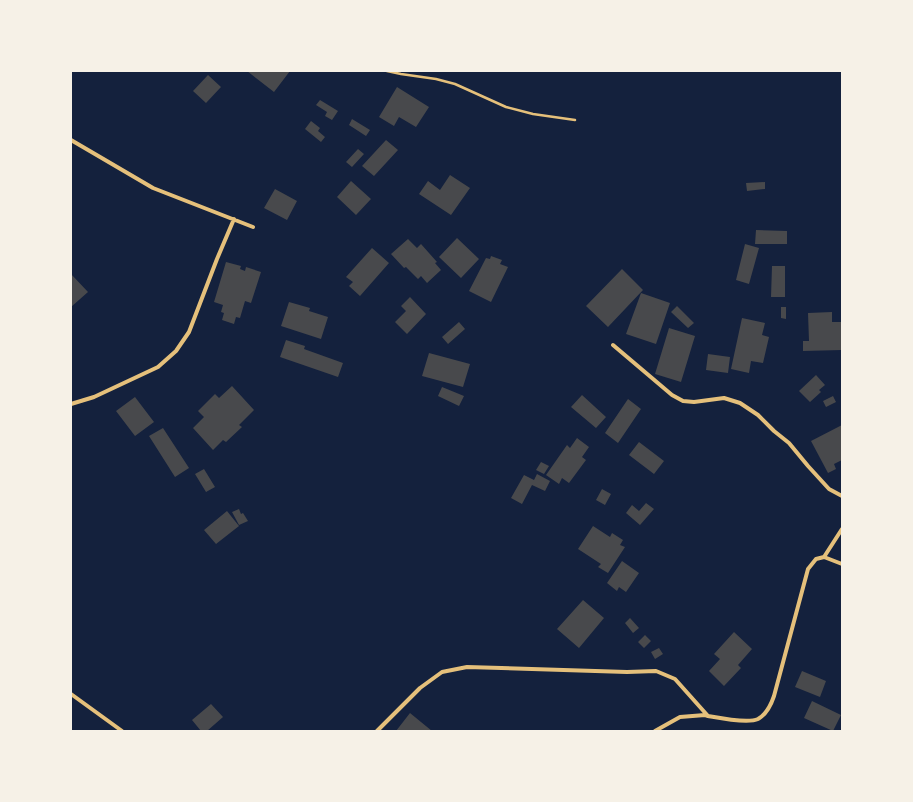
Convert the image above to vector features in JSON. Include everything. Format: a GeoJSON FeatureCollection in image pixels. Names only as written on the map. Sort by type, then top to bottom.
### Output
{"type":"FeatureCollection","features":[{"type":"Feature","properties":{"kind":"street"},"geometry":{"type":"LineString","coordinates":[[71,140],[153,188],[253,227]]}},
{"type":"Feature","properties":{"kind":"street"},"geometry":{"type":"LineString","coordinates":[[71,404],[94,397],[158,367],[176,351],[189,332],[234,219]]}},
{"type":"Feature","properties":{"kind":"street"},"geometry":{"type":"LineString","coordinates":[[612,345],[672,395],[683,400],[694,402],[724,398],[740,403],[758,415],[789,443],[829,489],[842,496]]}},
{"type":"Feature","properties":{"kind":"street"},"geometry":{"type":"LineString","coordinates":[[824,557],[842,529]]}},
{"type":"Feature","properties":{"kind":"street"},"geometry":{"type":"LineString","coordinates":[[655,731],[680,717],[705,715],[743,721],[758,719],[765,713],[771,705],[808,569],[816,558],[824,557],[842,564]]}},
{"type":"Feature","properties":{"kind":"street"},"geometry":{"type":"LineString","coordinates":[[377,731],[420,688],[442,672],[467,667],[627,672],[656,671],[675,680],[708,716]]}},
{"type":"Feature","properties":{"kind":"street"},"geometry":{"type":"LineString","coordinates":[[71,694],[122,731]]}},
{"type":"Feature","properties":{"kind":"path"},"geometry":{"type":"LineString","coordinates":[[387,71],[436,79],[455,84],[506,106],[533,114],[575,120]]}},
{"type":"Feature","properties":{"kind":"building"},"geometry":{"type":"Polygon","coordinates":[[[247,71],[290,71],[274,92],[247,71]]]}},
{"type":"Feature","properties":{"kind":"building"},"geometry":{"type":"Polygon","coordinates":[[[208,75],[221,87],[206,103],[193,91],[208,75]]]}},
{"type":"Feature","properties":{"kind":"building"},"geometry":{"type":"Polygon","coordinates":[[[397,87],[429,107],[416,127],[399,117],[394,126],[379,117],[397,87]]]}},
{"type":"Feature","properties":{"kind":"building"},"geometry":{"type":"Polygon","coordinates":[[[320,100],[338,111],[332,120],[325,116],[327,112],[316,105],[320,100]]]}},
{"type":"Feature","properties":{"kind":"building"},"geometry":{"type":"Polygon","coordinates":[[[352,119],[370,130],[366,136],[349,125],[352,119]]]}},
{"type":"Feature","properties":{"kind":"building"},"geometry":{"type":"Polygon","coordinates":[[[311,121],[320,128],[318,131],[325,137],[321,142],[305,129],[311,121]]]}},
{"type":"Feature","properties":{"kind":"building"},"geometry":{"type":"Polygon","coordinates":[[[386,140],[398,150],[374,176],[362,166],[386,140]]]}},
{"type":"Feature","properties":{"kind":"building"},"geometry":{"type":"Polygon","coordinates":[[[358,149],[364,154],[352,167],[346,162],[358,149]]]}},
{"type":"Feature","properties":{"kind":"building"},"geometry":{"type":"Polygon","coordinates":[[[450,175],[470,188],[451,215],[419,194],[428,181],[440,190],[450,175]]]}},
{"type":"Feature","properties":{"kind":"building"},"geometry":{"type":"Polygon","coordinates":[[[351,181],[371,199],[356,215],[337,197],[351,181]]]}},
{"type":"Feature","properties":{"kind":"building"},"geometry":{"type":"Polygon","coordinates":[[[765,182],[765,189],[747,191],[746,183],[765,182]]]}},
{"type":"Feature","properties":{"kind":"building"},"geometry":{"type":"Polygon","coordinates":[[[275,189],[297,201],[287,220],[264,208],[275,189]]]}},
{"type":"Feature","properties":{"kind":"building"},"geometry":{"type":"Polygon","coordinates":[[[756,230],[787,231],[787,244],[755,244],[756,230]]]}},
{"type":"Feature","properties":{"kind":"building"},"geometry":{"type":"Polygon","coordinates":[[[457,238],[479,259],[461,278],[439,257],[457,238]]]}},
{"type":"Feature","properties":{"kind":"building"},"geometry":{"type":"Polygon","coordinates":[[[408,239],[417,248],[421,244],[437,262],[435,263],[441,270],[427,283],[421,276],[418,279],[406,267],[404,268],[391,254],[408,239]]]}},
{"type":"Feature","properties":{"kind":"building"},"geometry":{"type":"Polygon","coordinates":[[[745,244],[759,248],[749,284],[736,280],[745,244]]]}},
{"type":"Feature","properties":{"kind":"building"},"geometry":{"type":"Polygon","coordinates":[[[372,248],[389,263],[360,296],[349,286],[353,282],[346,277],[372,248]]]}},
{"type":"Feature","properties":{"kind":"building"},"geometry":{"type":"Polygon","coordinates":[[[491,256],[502,260],[500,264],[508,267],[491,302],[469,291],[486,258],[490,259],[491,256]]]}},
{"type":"Feature","properties":{"kind":"building"},"geometry":{"type":"Polygon","coordinates":[[[226,262],[241,266],[240,269],[245,271],[246,267],[261,272],[251,303],[245,301],[240,318],[236,317],[234,324],[222,320],[224,313],[221,312],[223,305],[214,302],[226,262]]]}},
{"type":"Feature","properties":{"kind":"building"},"geometry":{"type":"Polygon","coordinates":[[[772,266],[785,266],[785,297],[771,297],[772,266]]]}},
{"type":"Feature","properties":{"kind":"building"},"geometry":{"type":"Polygon","coordinates":[[[622,269],[643,290],[608,327],[586,306],[622,269]]]}},
{"type":"Feature","properties":{"kind":"building"},"geometry":{"type":"Polygon","coordinates":[[[71,274],[88,292],[71,307],[71,274]]]}},
{"type":"Feature","properties":{"kind":"building"},"geometry":{"type":"Polygon","coordinates":[[[641,293],[670,303],[656,344],[626,334],[641,293]]]}},
{"type":"Feature","properties":{"kind":"building"},"geometry":{"type":"Polygon","coordinates":[[[410,297],[426,314],[407,334],[395,322],[406,311],[401,306],[410,297]]]}},
{"type":"Feature","properties":{"kind":"building"},"geometry":{"type":"Polygon","coordinates":[[[289,302],[310,308],[309,311],[328,317],[321,339],[281,326],[289,302]]]}},
{"type":"Feature","properties":{"kind":"building"},"geometry":{"type":"Polygon","coordinates":[[[677,306],[694,323],[688,328],[671,312],[677,306]]]}},
{"type":"Feature","properties":{"kind":"building"},"geometry":{"type":"Polygon","coordinates":[[[781,307],[786,307],[786,319],[781,318],[781,307]]]}},
{"type":"Feature","properties":{"kind":"building"},"geometry":{"type":"Polygon","coordinates":[[[832,312],[832,322],[842,322],[842,350],[803,351],[803,341],[809,341],[808,313],[832,312]]]}},
{"type":"Feature","properties":{"kind":"building"},"geometry":{"type":"Polygon","coordinates":[[[742,318],[765,323],[762,335],[769,337],[763,363],[751,361],[749,373],[731,369],[742,318]]]}},
{"type":"Feature","properties":{"kind":"building"},"geometry":{"type":"Polygon","coordinates":[[[459,322],[465,329],[448,344],[442,337],[459,322]]]}},
{"type":"Feature","properties":{"kind":"building"},"geometry":{"type":"Polygon","coordinates":[[[669,328],[695,336],[681,382],[655,374],[669,328]]]}},
{"type":"Feature","properties":{"kind":"building"},"geometry":{"type":"Polygon","coordinates":[[[286,340],[305,346],[304,349],[343,363],[338,377],[280,357],[286,340]]]}},
{"type":"Feature","properties":{"kind":"building"},"geometry":{"type":"Polygon","coordinates":[[[429,353],[470,364],[463,387],[422,376],[429,353]]]}},
{"type":"Feature","properties":{"kind":"building"},"geometry":{"type":"Polygon","coordinates":[[[708,354],[730,357],[728,373],[706,370],[708,354]]]}},
{"type":"Feature","properties":{"kind":"building"},"geometry":{"type":"Polygon","coordinates":[[[816,375],[825,385],[819,390],[821,392],[810,402],[799,391],[816,375]]]}},
{"type":"Feature","properties":{"kind":"building"},"geometry":{"type":"Polygon","coordinates":[[[232,386],[254,410],[239,425],[242,427],[226,442],[223,440],[213,450],[193,428],[204,417],[198,411],[215,394],[219,398],[232,386]]]}},
{"type":"Feature","properties":{"kind":"building"},"geometry":{"type":"Polygon","coordinates":[[[442,387],[464,396],[459,406],[438,396],[442,387]]]}},
{"type":"Feature","properties":{"kind":"building"},"geometry":{"type":"Polygon","coordinates":[[[582,395],[606,417],[596,428],[571,407],[582,395]]]}},
{"type":"Feature","properties":{"kind":"building"},"geometry":{"type":"Polygon","coordinates":[[[833,396],[836,402],[826,407],[823,401],[833,396]]]}},
{"type":"Feature","properties":{"kind":"building"},"geometry":{"type":"Polygon","coordinates":[[[135,397],[154,422],[135,436],[116,411],[135,397]]]}},
{"type":"Feature","properties":{"kind":"building"},"geometry":{"type":"Polygon","coordinates":[[[628,399],[641,409],[618,443],[605,433],[628,399]]]}},
{"type":"Feature","properties":{"kind":"building"},"geometry":{"type":"Polygon","coordinates":[[[842,425],[842,460],[834,464],[836,469],[828,473],[811,441],[842,425]]]}},
{"type":"Feature","properties":{"kind":"building"},"geometry":{"type":"Polygon","coordinates":[[[163,428],[189,468],[175,477],[149,436],[163,428]]]}},
{"type":"Feature","properties":{"kind":"building"},"geometry":{"type":"Polygon","coordinates":[[[577,438],[589,447],[582,457],[586,460],[569,483],[562,478],[559,484],[546,475],[567,445],[570,448],[577,438]]]}},
{"type":"Feature","properties":{"kind":"building"},"geometry":{"type":"Polygon","coordinates":[[[639,442],[664,461],[654,474],[629,455],[639,442]]]}},
{"type":"Feature","properties":{"kind":"building"},"geometry":{"type":"Polygon","coordinates":[[[541,462],[549,466],[544,474],[536,470],[541,462]]]}},
{"type":"Feature","properties":{"kind":"building"},"geometry":{"type":"Polygon","coordinates":[[[204,469],[215,487],[206,492],[195,474],[204,469]]]}},
{"type":"Feature","properties":{"kind":"building"},"geometry":{"type":"Polygon","coordinates":[[[537,474],[550,481],[545,491],[532,485],[522,504],[511,498],[524,475],[534,480],[537,474]]]}},
{"type":"Feature","properties":{"kind":"building"},"geometry":{"type":"Polygon","coordinates":[[[602,489],[611,494],[605,505],[596,500],[602,489]]]}},
{"type":"Feature","properties":{"kind":"building"},"geometry":{"type":"Polygon","coordinates":[[[646,503],[654,509],[640,525],[626,513],[632,505],[639,511],[646,503]]]}},
{"type":"Feature","properties":{"kind":"building"},"geometry":{"type":"Polygon","coordinates":[[[239,509],[241,514],[243,513],[248,521],[239,525],[232,512],[239,509]]]}},
{"type":"Feature","properties":{"kind":"building"},"geometry":{"type":"Polygon","coordinates":[[[227,511],[239,526],[216,544],[204,530],[227,511]]]}},
{"type":"Feature","properties":{"kind":"building"},"geometry":{"type":"Polygon","coordinates":[[[593,526],[610,537],[612,533],[623,540],[620,545],[625,547],[608,573],[598,567],[601,564],[578,549],[593,526]]]}},
{"type":"Feature","properties":{"kind":"building"},"geometry":{"type":"Polygon","coordinates":[[[622,561],[639,573],[626,592],[619,587],[617,591],[607,583],[622,561]]]}},
{"type":"Feature","properties":{"kind":"building"},"geometry":{"type":"Polygon","coordinates":[[[583,600],[604,618],[579,648],[557,629],[583,600]]]}},
{"type":"Feature","properties":{"kind":"building"},"geometry":{"type":"Polygon","coordinates":[[[630,618],[639,628],[633,633],[625,623],[630,618]]]}},
{"type":"Feature","properties":{"kind":"building"},"geometry":{"type":"Polygon","coordinates":[[[734,632],[752,649],[738,665],[741,668],[724,686],[709,671],[720,659],[714,654],[734,632]]]}},
{"type":"Feature","properties":{"kind":"building"},"geometry":{"type":"Polygon","coordinates":[[[645,635],[651,641],[644,648],[638,642],[645,635]]]}},
{"type":"Feature","properties":{"kind":"building"},"geometry":{"type":"Polygon","coordinates":[[[659,648],[663,654],[655,659],[651,652],[659,648]]]}},
{"type":"Feature","properties":{"kind":"building"},"geometry":{"type":"Polygon","coordinates":[[[802,671],[826,681],[820,697],[795,687],[802,671]]]}},
{"type":"Feature","properties":{"kind":"building"},"geometry":{"type":"Polygon","coordinates":[[[812,701],[841,715],[833,731],[804,718],[812,701]]]}},
{"type":"Feature","properties":{"kind":"building"},"geometry":{"type":"Polygon","coordinates":[[[211,704],[223,717],[207,731],[201,731],[192,720],[211,704]]]}},
{"type":"Feature","properties":{"kind":"building"},"geometry":{"type":"Polygon","coordinates":[[[410,713],[432,731],[396,731],[410,713]]]}}]}
